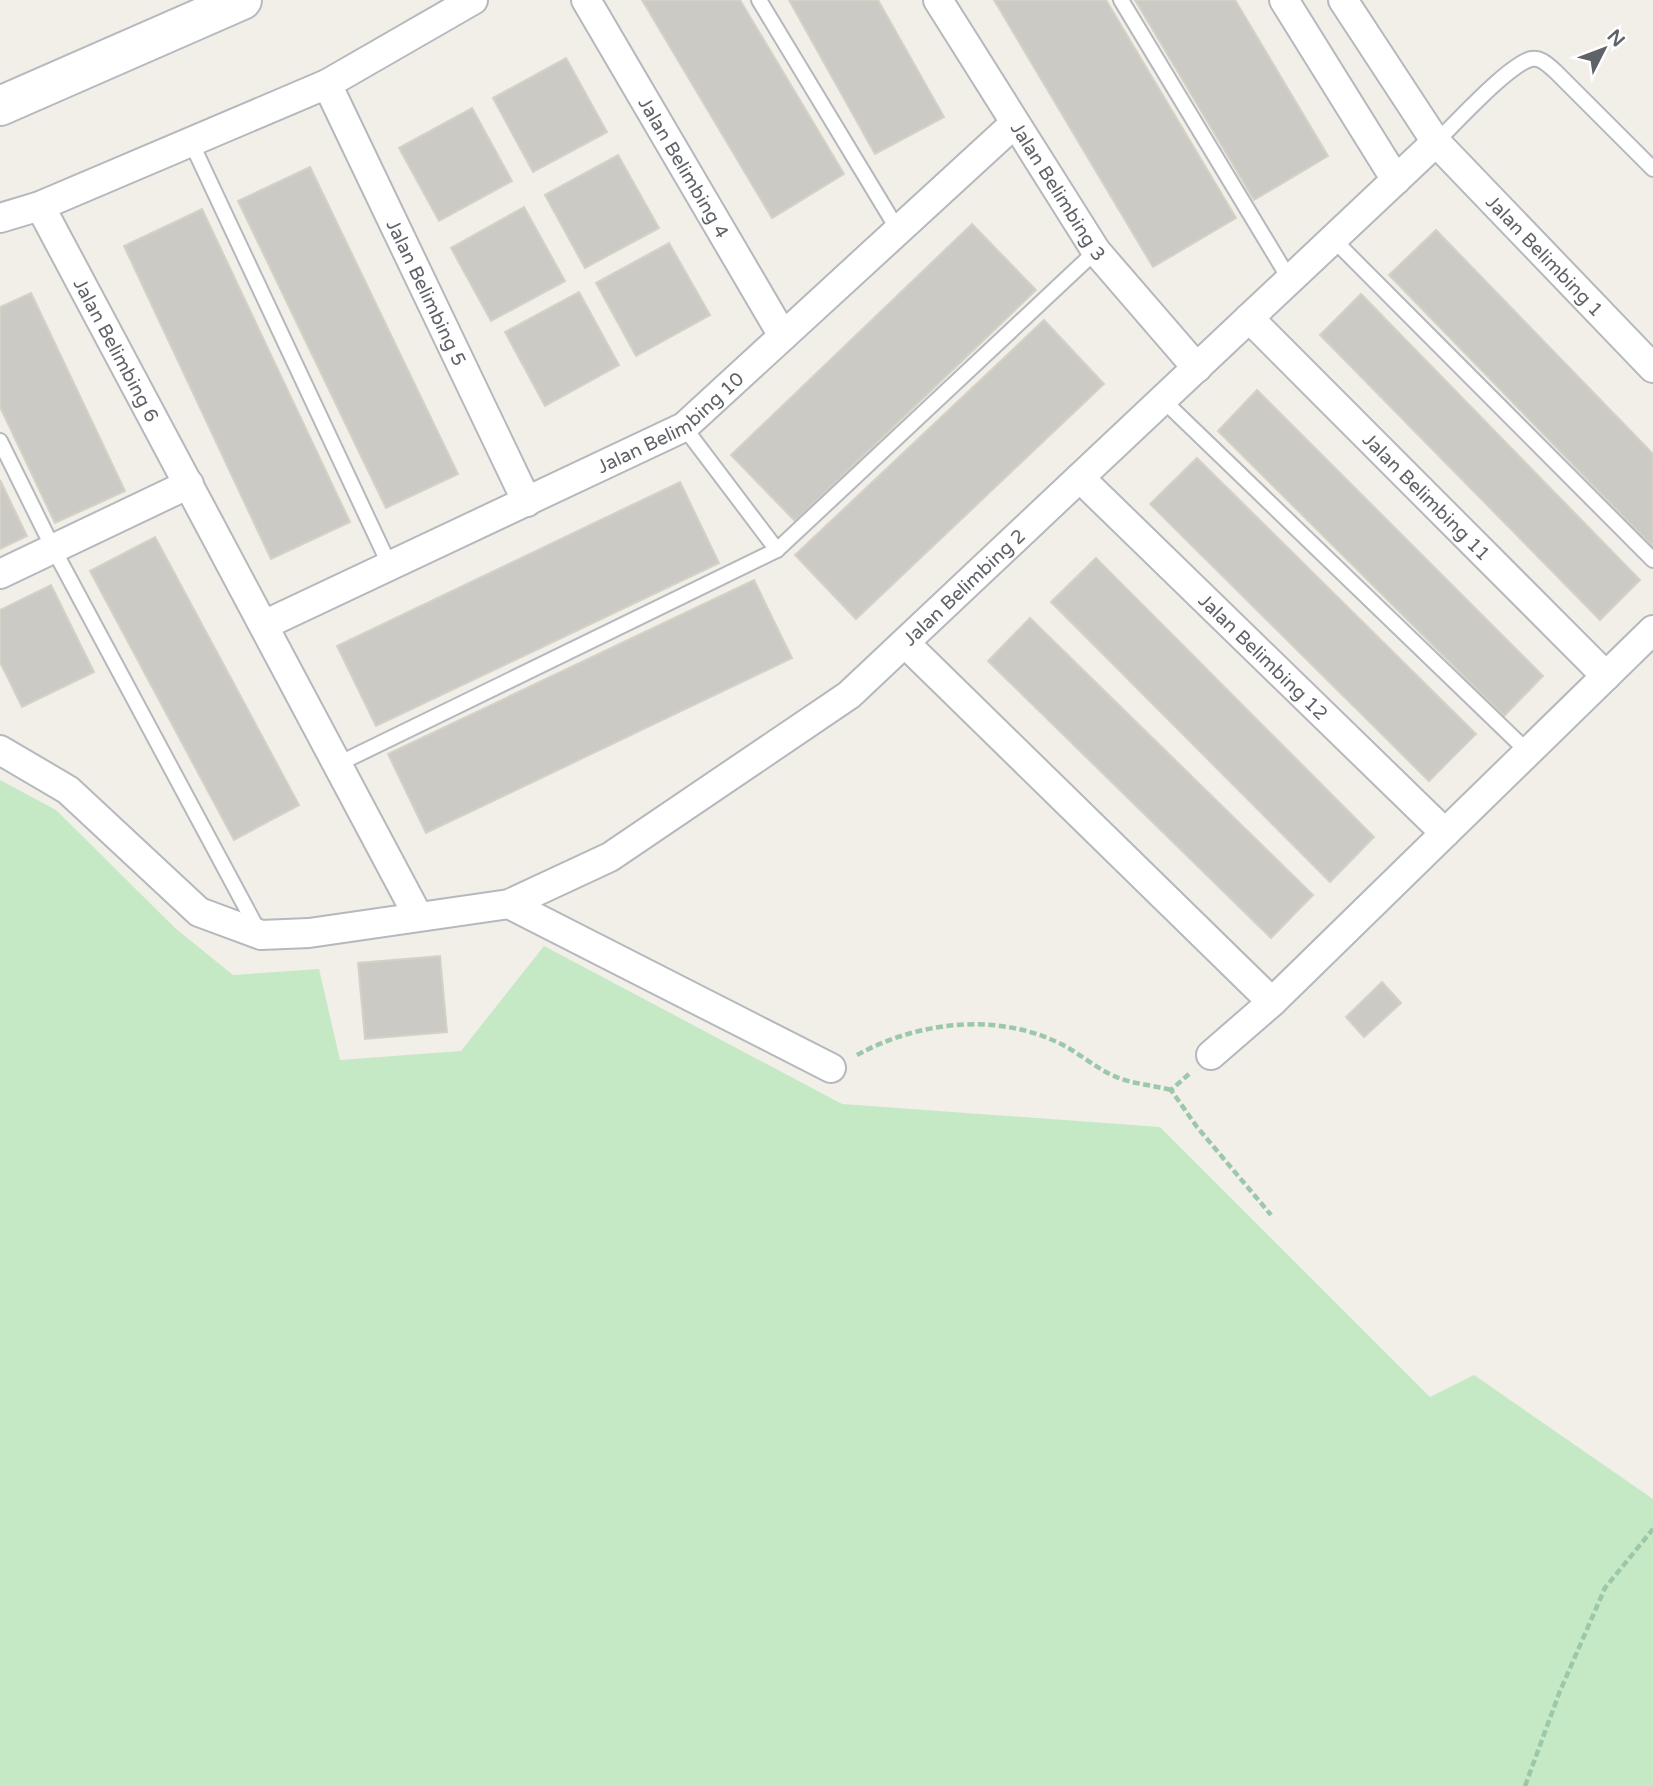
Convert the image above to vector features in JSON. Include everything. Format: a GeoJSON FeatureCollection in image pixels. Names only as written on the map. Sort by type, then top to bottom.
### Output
{"type":"FeatureCollection","features":[{"type":"Feature","properties":{"kind":"main road"},"geometry":{"type":"LineString","coordinates":[[0,106],[242,0]]}},
{"type":"Feature","properties":{"kind":"street"},"geometry":{"type":"LineString","coordinates":[[0,218],[40,206],[327,85],[473,0]]}},
{"type":"Feature","properties":{"kind":"street","name":"Jalan Belimbing 4"},"geometry":{"type":"LineString","coordinates":[[586,0],[783,336]]}},
{"type":"Feature","properties":{"kind":"street","name":"Jalan Belimbing 3"},"geometry":{"type":"LineString","coordinates":[[938,0],[1096,251],[1197,368]]}},
{"type":"Feature","properties":{"kind":"street"},"geometry":{"type":"LineString","coordinates":[[1284,0],[1396,180]]}},
{"type":"Feature","properties":{"kind":"street","name":"Jalan Belimbing 1"},"geometry":{"type":"LineString","coordinates":[[1343,0],[1436,142],[1653,368]]}},
{"type":"Feature","properties":{"kind":"street","name":"Jalan Belimbing 5"},"geometry":{"type":"LineString","coordinates":[[327,85],[527,502]]}},
{"type":"Feature","properties":{"kind":"street","name":"Jalan Belimbing 10"},"geometry":{"type":"LineString","coordinates":[[264,625],[684,427],[1014,124]]}},
{"type":"Feature","properties":{"kind":"street","name":"Jalan Belimbing 2"},"geometry":{"type":"LineString","coordinates":[[261,935],[309,933],[509,904],[610,857],[690,806],[849,695],[1436,142]]}},
{"type":"Feature","properties":{"kind":"street","name":"Jalan Belimbing 6"},"geometry":{"type":"LineString","coordinates":[[40,206],[418,916]]}},
{"type":"Feature","properties":{"kind":"street","name":"Jalan Belimbing 11"},"geometry":{"type":"LineString","coordinates":[[1249,318],[1606,676]]}},
{"type":"Feature","properties":{"kind":"street","name":"Jalan Belimbing 12"},"geometry":{"type":"LineString","coordinates":[[1080,478],[1446,833]]}},
{"type":"Feature","properties":{"kind":"street"},"geometry":{"type":"LineString","coordinates":[[0,574],[189,484]]}},
{"type":"Feature","properties":{"kind":"street"},"geometry":{"type":"LineString","coordinates":[[1211,1055],[1272,1002],[1653,629]]}},
{"type":"Feature","properties":{"kind":"street"},"geometry":{"type":"LineString","coordinates":[[905,643],[1272,1002]]}},
{"type":"Feature","properties":{"kind":"street"},"geometry":{"type":"LineString","coordinates":[[0,750],[68,790],[199,912],[261,935]]}},
{"type":"Feature","properties":{"kind":"street"},"geometry":{"type":"LineString","coordinates":[[509,904],[831,1068]]}},
{"type":"Feature","properties":{"kind":"lane"},"geometry":{"type":"LineString","coordinates":[[759,0],[898,230]]}},
{"type":"Feature","properties":{"kind":"lane"},"geometry":{"type":"LineString","coordinates":[[1121,0],[1290,280]]}},
{"type":"Feature","properties":{"kind":"lane"},"geometry":{"type":"LineString","coordinates":[[1436,142],[1512,70],[1530,59],[1538,59],[1555,71],[1653,169]]}},
{"type":"Feature","properties":{"kind":"lane"},"geometry":{"type":"LineString","coordinates":[[191,142],[390,566]]}},
{"type":"Feature","properties":{"kind":"lane"},"geometry":{"type":"LineString","coordinates":[[1333,239],[1653,560]]}},
{"type":"Feature","properties":{"kind":"lane"},"geometry":{"type":"LineString","coordinates":[[338,764],[777,550],[1096,251]]}},
{"type":"Feature","properties":{"kind":"lane"},"geometry":{"type":"LineString","coordinates":[[1163,400],[1528,752]]}},
{"type":"Feature","properties":{"kind":"lane"},"geometry":{"type":"LineString","coordinates":[[684,427],[777,550]]}},
{"type":"Feature","properties":{"kind":"lane"},"geometry":{"type":"LineString","coordinates":[[0,441],[53,548],[261,935]]}},
{"type":"Feature","properties":{"kind":"path"},"geometry":{"type":"LineString","coordinates":[[831,1068],[883,1041],[927,1029],[972,1023],[1027,1031],[1059,1043],[1117,1078],[1171,1090],[1197,1127],[1272,1215]]}},
{"type":"Feature","properties":{"kind":"path"},"geometry":{"type":"LineString","coordinates":[[1171,1090],[1211,1055]]}},
{"type":"Feature","properties":{"kind":"path"},"geometry":{"type":"LineString","coordinates":[[1525,1786],[1560,1691],[1605,1588],[1653,1530]]}},
{"type":"Feature","properties":{"kind":"green space"},"geometry":{"type":"Polygon","coordinates":[[[0,780],[56,810],[175,928],[233,975],[319,969],[340,1060],[461,1051],[544,946],[842,1104],[1160,1127],[1430,1397],[1474,1375],[1653,1499],[1653,1786],[0,1786],[0,780]]]}},
{"type":"Feature","properties":{"kind":"building"},"geometry":{"type":"Polygon","coordinates":[[[642,0],[740,0],[844,174],[772,218],[642,0]]]}},
{"type":"Feature","properties":{"kind":"building"},"geometry":{"type":"Polygon","coordinates":[[[789,0],[878,0],[944,117],[875,154],[789,0]]]}},
{"type":"Feature","properties":{"kind":"building"},"geometry":{"type":"Polygon","coordinates":[[[994,0],[1106,0],[1236,218],[1153,267],[994,0]]]}},
{"type":"Feature","properties":{"kind":"building"},"geometry":{"type":"Polygon","coordinates":[[[1135,0],[1235,0],[1328,156],[1254,200],[1135,0]]]}},
{"type":"Feature","properties":{"kind":"building"},"geometry":{"type":"Polygon","coordinates":[[[566,58],[607,132],[533,172],[493,98],[566,58]]]}},
{"type":"Feature","properties":{"kind":"building"},"geometry":{"type":"Polygon","coordinates":[[[472,108],[512,181],[439,221],[399,148],[472,108]]]}},
{"type":"Feature","properties":{"kind":"building"},"geometry":{"type":"Polygon","coordinates":[[[618,155],[659,228],[585,268],[545,195],[618,155]]]}},
{"type":"Feature","properties":{"kind":"building"},"geometry":{"type":"Polygon","coordinates":[[[310,167],[458,474],[386,508],[238,201],[310,167]]]}},
{"type":"Feature","properties":{"kind":"building"},"geometry":{"type":"Polygon","coordinates":[[[524,207],[565,281],[491,321],[451,248],[524,207]]]}},
{"type":"Feature","properties":{"kind":"building"},"geometry":{"type":"Polygon","coordinates":[[[202,209],[350,522],[271,559],[124,246],[202,209]]]}},
{"type":"Feature","properties":{"kind":"building"},"geometry":{"type":"Polygon","coordinates":[[[972,224],[1036,290],[795,521],[731,455],[972,224]]]}},
{"type":"Feature","properties":{"kind":"building"},"geometry":{"type":"Polygon","coordinates":[[[1436,230],[1653,454],[1653,547],[1389,275],[1436,230]]]}},
{"type":"Feature","properties":{"kind":"building"},"geometry":{"type":"Polygon","coordinates":[[[669,243],[710,315],[636,356],[596,283],[669,243]]]}},
{"type":"Feature","properties":{"kind":"building"},"geometry":{"type":"Polygon","coordinates":[[[579,292],[619,365],[545,406],[505,332],[579,292]]]}},
{"type":"Feature","properties":{"kind":"building"},"geometry":{"type":"Polygon","coordinates":[[[31,293],[125,491],[55,523],[0,407],[0,307],[31,293]]]}},
{"type":"Feature","properties":{"kind":"building"},"geometry":{"type":"Polygon","coordinates":[[[1361,294],[1640,580],[1600,620],[1320,335],[1361,294]]]}},
{"type":"Feature","properties":{"kind":"building"},"geometry":{"type":"Polygon","coordinates":[[[1044,320],[1104,384],[856,619],[795,555],[1044,320]]]}},
{"type":"Feature","properties":{"kind":"building"},"geometry":{"type":"Polygon","coordinates":[[[1257,390],[1543,676],[1504,716],[1218,431],[1257,390]]]}},
{"type":"Feature","properties":{"kind":"building"},"geometry":{"type":"Polygon","coordinates":[[[1197,458],[1476,734],[1429,781],[1150,504],[1197,458]]]}},
{"type":"Feature","properties":{"kind":"building"},"geometry":{"type":"Polygon","coordinates":[[[0,480],[27,536],[0,549],[0,480]]]}},
{"type":"Feature","properties":{"kind":"building"},"geometry":{"type":"Polygon","coordinates":[[[680,482],[719,563],[376,726],[337,646],[680,482]]]}},
{"type":"Feature","properties":{"kind":"building"},"geometry":{"type":"Polygon","coordinates":[[[155,537],[299,805],[234,840],[90,571],[155,537]]]}},
{"type":"Feature","properties":{"kind":"building"},"geometry":{"type":"Polygon","coordinates":[[[1096,558],[1374,837],[1330,882],[1051,602],[1096,558]]]}},
{"type":"Feature","properties":{"kind":"building"},"geometry":{"type":"Polygon","coordinates":[[[754,580],[792,658],[426,833],[388,754],[754,580]]]}},
{"type":"Feature","properties":{"kind":"building"},"geometry":{"type":"Polygon","coordinates":[[[51,585],[94,672],[22,707],[0,662],[0,610],[51,585]]]}},
{"type":"Feature","properties":{"kind":"building"},"geometry":{"type":"Polygon","coordinates":[[[1030,618],[1313,895],[1271,938],[988,661],[1030,618]]]}},
{"type":"Feature","properties":{"kind":"building"},"geometry":{"type":"Polygon","coordinates":[[[440,956],[447,1032],[365,1039],[358,963],[440,956]]]}},
{"type":"Feature","properties":{"kind":"building"},"geometry":{"type":"Polygon","coordinates":[[[1382,982],[1401,1003],[1364,1037],[1346,1017],[1382,982]]]}}]}
